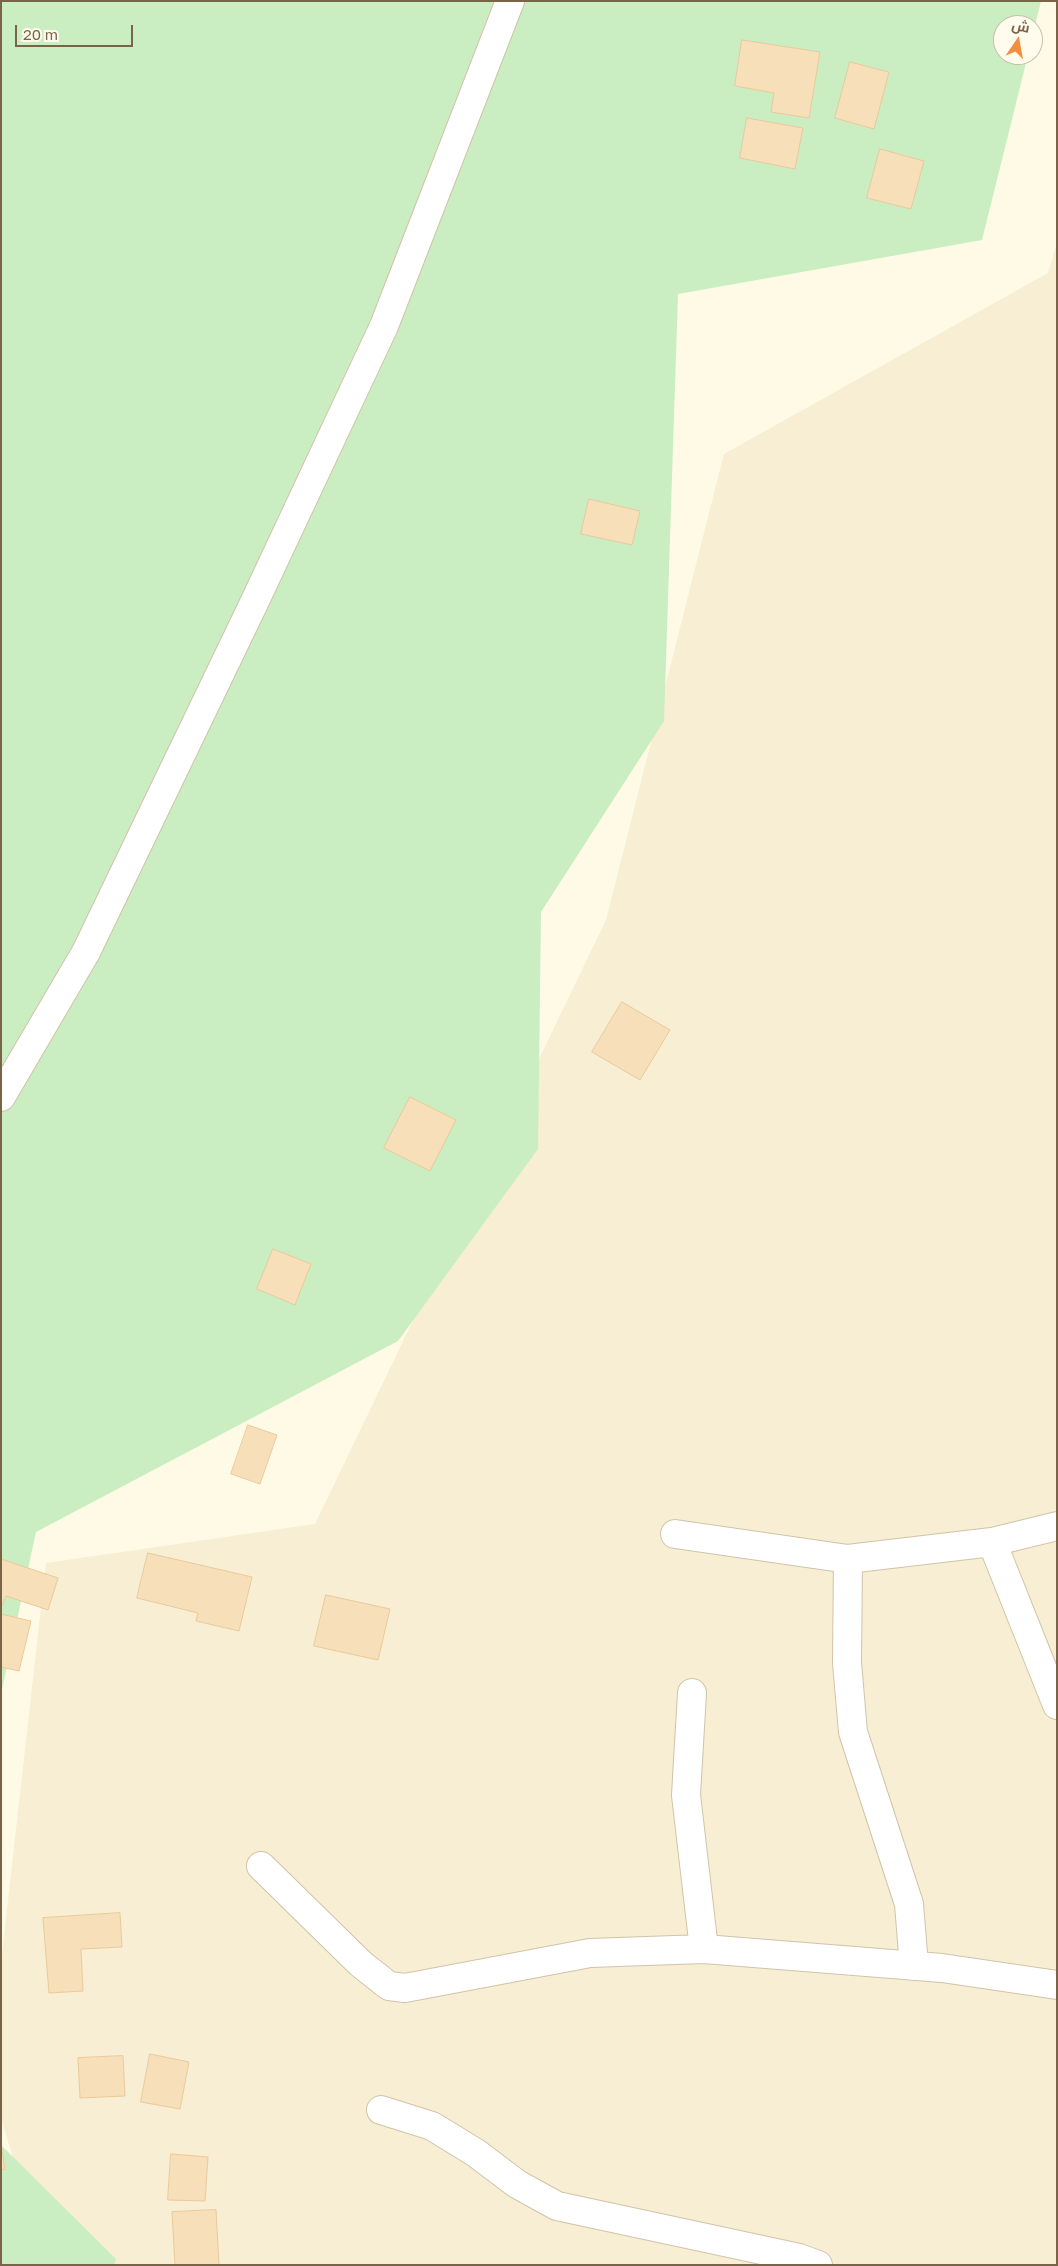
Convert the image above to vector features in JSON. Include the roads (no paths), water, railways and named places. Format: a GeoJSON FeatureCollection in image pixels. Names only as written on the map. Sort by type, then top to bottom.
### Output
{"type":"FeatureCollection","features":[{"type":"Feature","properties":{"kind":"street"},"geometry":{"type":"LineString","coordinates":[[1,1097],[86,952],[384,326],[510,1]]}},
{"type":"Feature","properties":{"kind":"street"},"geometry":{"type":"LineString","coordinates":[[675,1534],[848,1559],[992,1542],[1057,1526]]}},
{"type":"Feature","properties":{"kind":"street"},"geometry":{"type":"LineString","coordinates":[[992,1542],[1057,1705]]}},
{"type":"Feature","properties":{"kind":"street"},"geometry":{"type":"LineString","coordinates":[[848,1559],[847,1663],[853,1732],[909,1904],[914,1966]]}},
{"type":"Feature","properties":{"kind":"street"},"geometry":{"type":"LineString","coordinates":[[692,1693],[686,1794],[704,1949]]}},
{"type":"Feature","properties":{"kind":"street"},"geometry":{"type":"LineString","coordinates":[[261,1866],[361,1964],[389,1986],[405,1988],[590,1953],[704,1949],[914,1966],[1057,1985]]}},
{"type":"Feature","properties":{"kind":"street"},"geometry":{"type":"LineString","coordinates":[[381,2110],[432,2126],[476,2153],[517,2184],[557,2206],[799,2258],[818,2265]]}}]}
